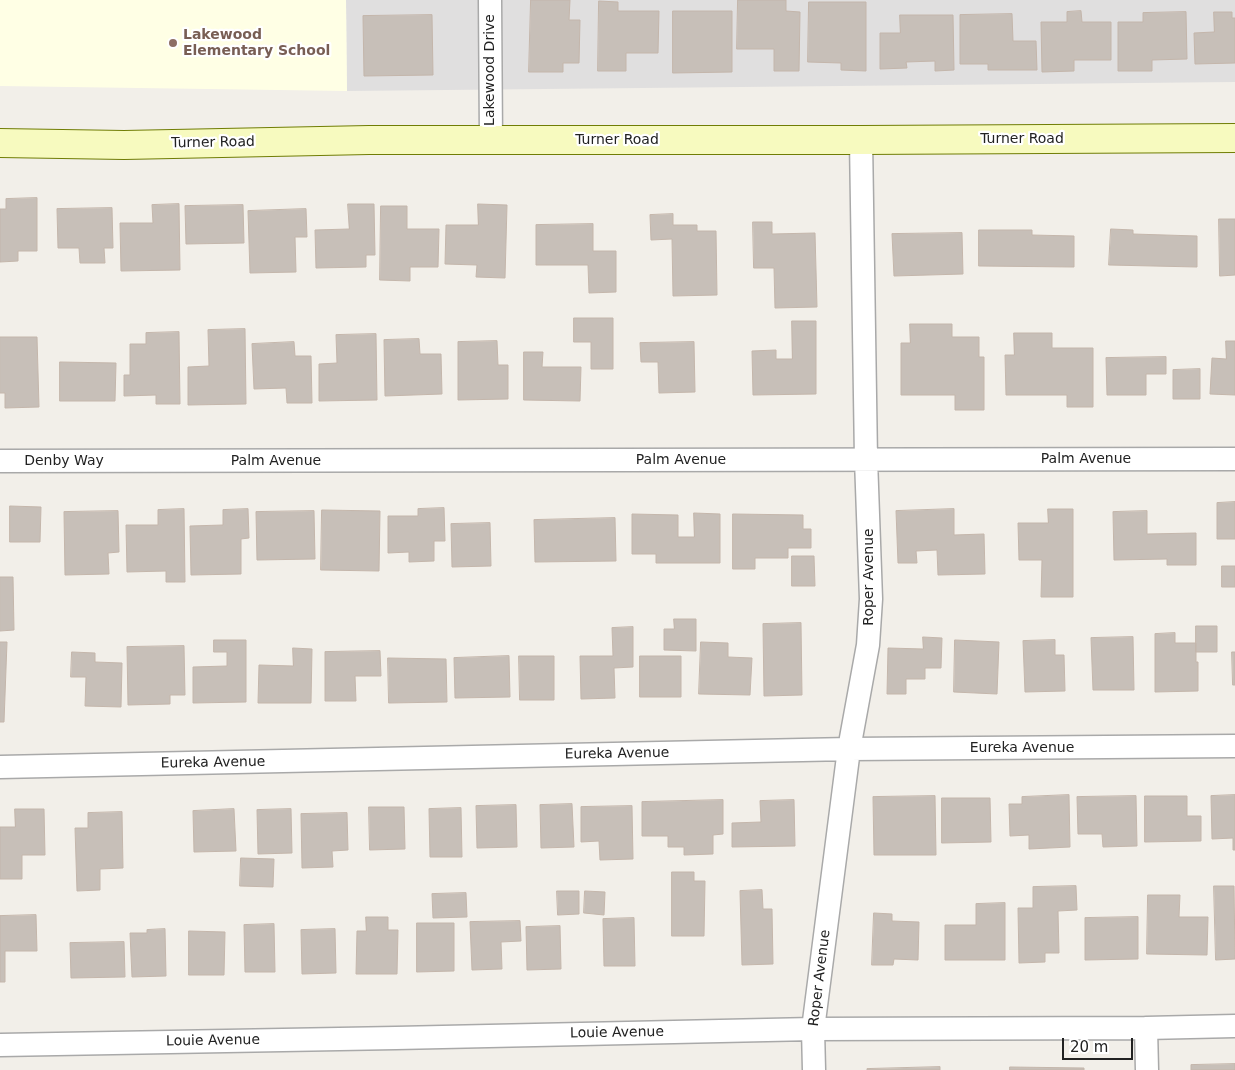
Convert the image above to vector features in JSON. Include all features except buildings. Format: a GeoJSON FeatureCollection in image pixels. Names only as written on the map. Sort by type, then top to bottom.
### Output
{"type":"FeatureCollection","features":[{"type":"Feature","properties":{"kind":"main road","name":"Turner Road"},"geometry":{"type":"LineString","coordinates":[[0,143],[124,145],[359,140],[1235,138]]}},
{"type":"Feature","properties":{"kind":"street","name":"Lakewood Drive"},"geometry":{"type":"LineString","coordinates":[[490,0],[491,140]]}},
{"type":"Feature","properties":{"kind":"street","name":"Roper Avenue"},"geometry":{"type":"LineString","coordinates":[[814,1070],[813,1029],[849,749],[868,645],[871,599],[866,460],[860,140]]}},
{"type":"Feature","properties":{"kind":"street","name":"Palm Avenue"},"geometry":{"type":"LineString","coordinates":[[128,461],[1235,459]]}},
{"type":"Feature","properties":{"kind":"street","name":"Denby Way"},"geometry":{"type":"LineString","coordinates":[[0,461],[128,461]]}},
{"type":"Feature","properties":{"kind":"street","name":"Eureka Avenue"},"geometry":{"type":"LineString","coordinates":[[0,767],[849,749],[1235,746]]}},
{"type":"Feature","properties":{"kind":"street","name":"Louie Avenue"},"geometry":{"type":"LineString","coordinates":[[0,1045],[813,1029],[1235,1026]]}},
{"type":"Feature","properties":{"kind":"street"},"geometry":{"type":"LineString","coordinates":[[1146,1028],[1147,1070]]}},
{"type":"Feature","properties":{"kind":"shaded area","name":"Lakewood Elementary School"},"geometry":{"type":"Polygon","coordinates":[[[0,0],[346,0],[347,91],[0,86],[0,0]]]}},
{"type":"Feature","properties":{"kind":"shaded area"},"geometry":{"type":"Polygon","coordinates":[[[346,0],[1235,0],[1235,82],[347,91],[346,0]]]}},
{"type":"Feature","properties":{"kind":"place","name":"Lakewood Elementary School"},"geometry":{"type":"Point","coordinates":[173,43]}}]}
